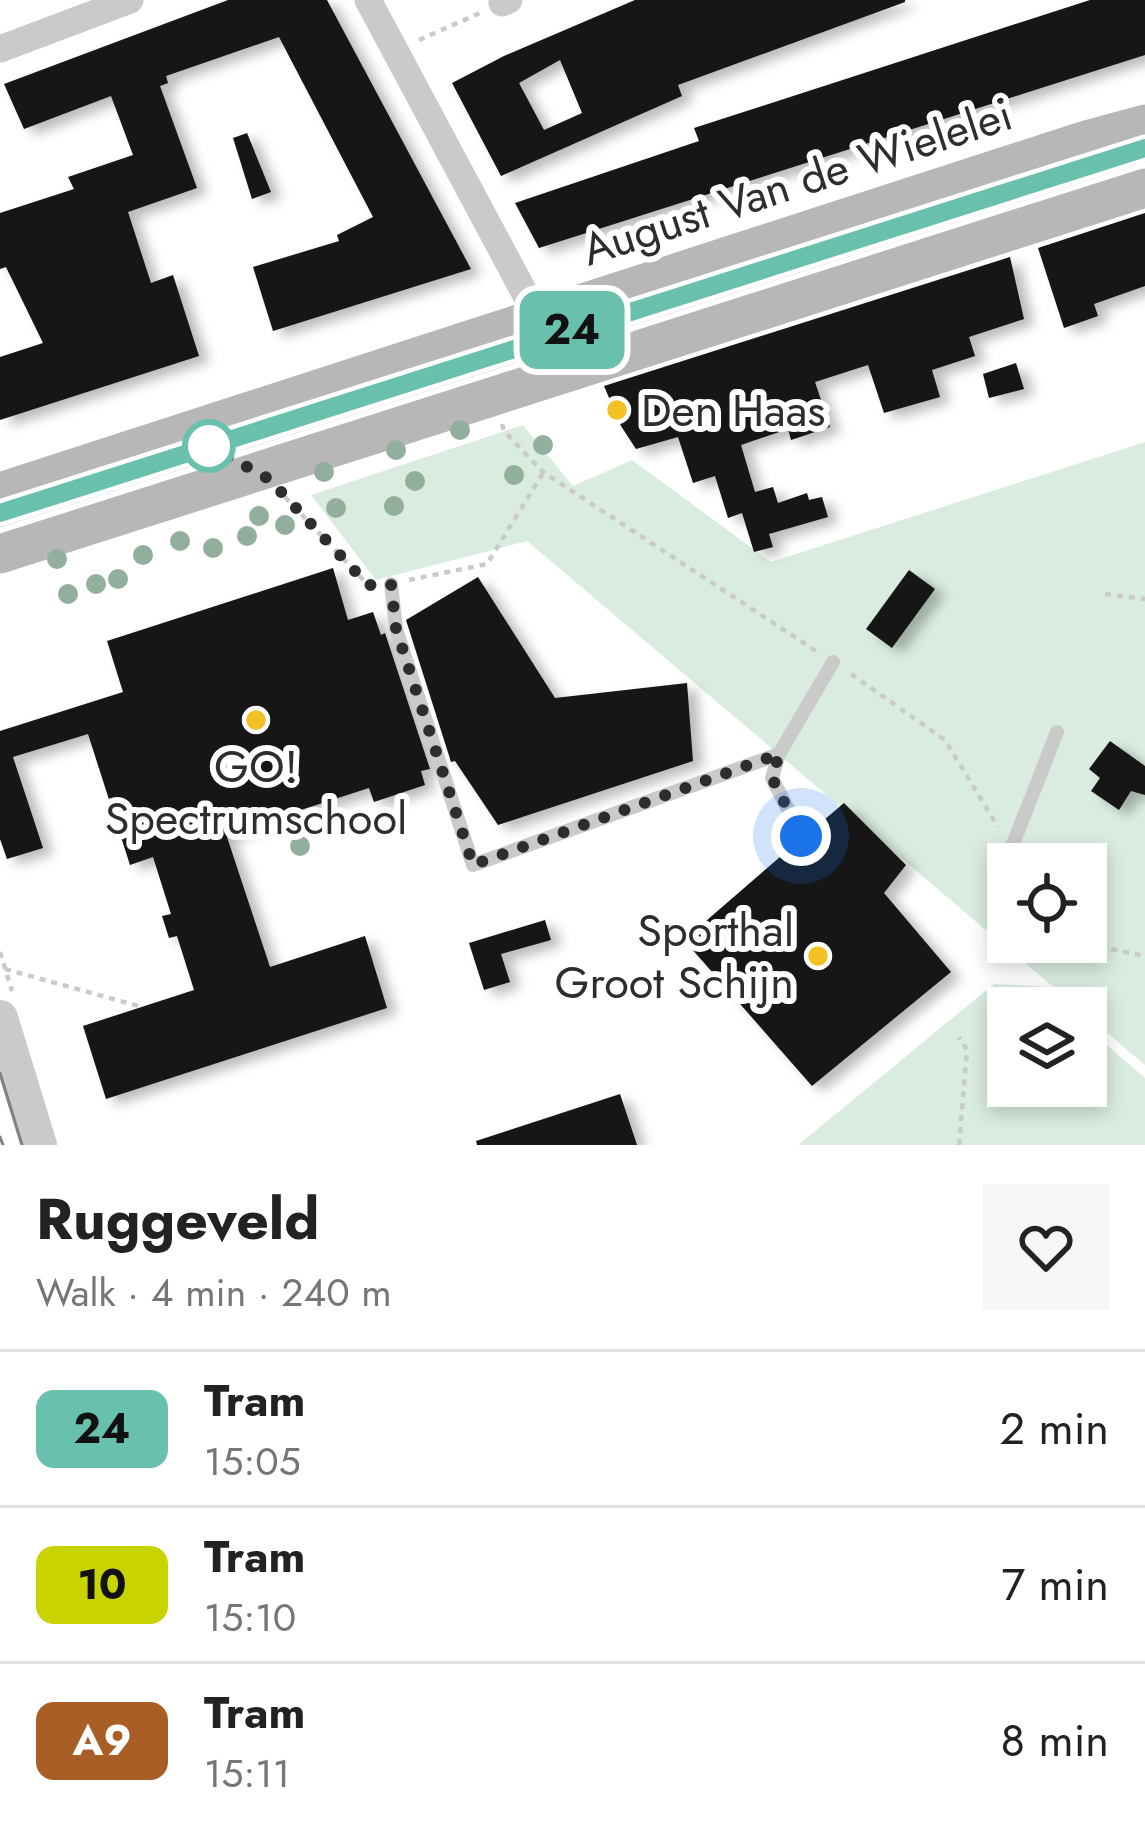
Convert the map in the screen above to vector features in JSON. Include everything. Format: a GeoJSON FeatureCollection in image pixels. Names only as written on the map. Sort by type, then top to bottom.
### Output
{"type":"FeatureCollection","features":[{"type":"Feature","properties":{"kind":"main road","name":"August Van de Wielelei"},"geometry":{"type":"LineString","coordinates":[[0,492],[1145,124]]}},
{"type":"Feature","properties":{"kind":"main road"},"geometry":{"type":"LineString","coordinates":[[0,554],[1145,188]]}},
{"type":"Feature","properties":{"kind":"street"},"geometry":{"type":"LineString","coordinates":[[0,49],[130,0]]}},
{"type":"Feature","properties":{"kind":"street"},"geometry":{"type":"LineString","coordinates":[[368,0],[537,316]]}},
{"type":"Feature","properties":{"kind":"street"},"geometry":{"type":"LineString","coordinates":[[0,1018],[39,1145]]}},
{"type":"Feature","properties":{"kind":"lane","name":"August Van de Wielelei"},"geometry":{"type":"LineString","coordinates":[[0,520],[1145,155]]}},
{"type":"Feature","properties":{"kind":"lane"},"geometry":{"type":"LineString","coordinates":[[391,584],[396,629],[473,865],[779,754]]}},
{"type":"Feature","properties":{"kind":"lane"},"geometry":{"type":"LineString","coordinates":[[801,836],[772,778],[779,754],[833,662]]}},
{"type":"Feature","properties":{"kind":"lane"},"geometry":{"type":"LineString","coordinates":[[1013,843],[1057,732]]}},
{"type":"Feature","properties":{"kind":"path"},"geometry":{"type":"LineString","coordinates":[[395,50],[505,2]]}},
{"type":"Feature","properties":{"kind":"path"},"geometry":{"type":"LineString","coordinates":[[500,419],[504,431],[543,472],[945,740],[1007,843]]}},
{"type":"Feature","properties":{"kind":"path"},"geometry":{"type":"LineString","coordinates":[[283,494],[368,585],[391,584],[487,564],[543,472]]}},
{"type":"Feature","properties":{"kind":"path"},"geometry":{"type":"LineString","coordinates":[[1105,594],[1145,599]]}},
{"type":"Feature","properties":{"kind":"path"},"geometry":{"type":"LineString","coordinates":[[1107,948],[1145,956]]}},
{"type":"Feature","properties":{"kind":"path"},"geometry":{"type":"LineString","coordinates":[[5,969],[142,1007]]}},
{"type":"Feature","properties":{"kind":"path"},"geometry":{"type":"LineString","coordinates":[[959,1036],[967,1049],[959,1145]]}},
{"type":"Feature","properties":{"kind":"green space"},"geometry":{"type":"Polygon","coordinates":[[[523,425],[573,486],[632,460],[771,562],[1145,442],[1145,1065],[1107,1033],[1107,987],[1053,987],[1025,963],[1107,963],[1107,843],[987,843],[987,931],[527,541],[376,580],[311,495],[523,425]]]}},
{"type":"Feature","properties":{"kind":"green space"},"geometry":{"type":"Polygon","coordinates":[[[994,984],[1041,987],[990,987],[994,984]]]}},
{"type":"Feature","properties":{"kind":"green space"},"geometry":{"type":"Polygon","coordinates":[[[987,990],[987,1107],[1107,1107],[1107,1045],[1145,1078],[1145,1145],[798,1145],[987,990]]]}},
{"type":"Feature","properties":{"kind":"building"},"geometry":{"type":"Polygon","coordinates":[[[228,0],[327,0],[471,269],[273,331],[253,267],[339,241],[337,235],[373,217],[279,37],[166,76],[168,83],[160,86],[197,188],[128,212],[151,283],[173,275],[199,356],[0,420],[0,357],[43,343],[6,267],[0,269],[0,213],[74,189],[68,177],[133,155],[111,96],[24,129],[4,84],[228,0]]]}},
{"type":"Feature","properties":{"kind":"building"},"geometry":{"type":"Polygon","coordinates":[[[635,0],[905,0],[678,85],[682,96],[501,176],[452,83],[635,0]],[[560,60],[519,83],[544,130],[582,113],[560,60]]]}},
{"type":"Feature","properties":{"kind":"building"},"geometry":{"type":"Polygon","coordinates":[[[1090,0],[1145,0],[1145,55],[539,248],[515,203],[699,141],[694,128],[1090,0]]]}},
{"type":"Feature","properties":{"kind":"building"},"geometry":{"type":"Polygon","coordinates":[[[247,133],[271,192],[252,199],[233,138],[247,133]]]}},
{"type":"Feature","properties":{"kind":"building"},"geometry":{"type":"Polygon","coordinates":[[[1145,213],[1145,286],[1094,304],[1098,316],[1064,328],[1038,248],[1145,213]]]}},
{"type":"Feature","properties":{"kind":"building"},"geometry":{"type":"Polygon","coordinates":[[[1010,257],[1024,319],[969,337],[975,356],[932,370],[940,397],[884,413],[868,365],[815,382],[830,427],[791,440],[788,429],[741,445],[755,492],[773,487],[778,503],[807,493],[809,500],[822,497],[828,517],[769,534],[773,547],[754,552],[742,513],[728,518],[715,476],[693,483],[678,437],[636,449],[604,386],[1010,257]]]}},
{"type":"Feature","properties":{"kind":"building"},"geometry":{"type":"Polygon","coordinates":[[[1016,363],[1024,389],[989,398],[983,374],[1016,363]]]}},
{"type":"Feature","properties":{"kind":"building"},"geometry":{"type":"Polygon","coordinates":[[[333,568],[348,620],[373,612],[381,635],[385,633],[430,769],[421,771],[425,785],[374,802],[369,788],[226,834],[270,967],[365,936],[387,1008],[106,1099],[83,1026],[194,990],[177,936],[169,938],[162,916],[171,914],[153,857],[130,865],[88,734],[13,757],[43,848],[7,859],[0,839],[0,731],[123,692],[107,641],[333,568]]]}},
{"type":"Feature","properties":{"kind":"building"},"geometry":{"type":"Polygon","coordinates":[[[909,570],[935,589],[892,648],[866,629],[909,570]]]}},
{"type":"Feature","properties":{"kind":"building"},"geometry":{"type":"Polygon","coordinates":[[[478,577],[555,698],[687,683],[693,761],[498,825],[455,761],[451,762],[406,620],[478,577]]]}},
{"type":"Feature","properties":{"kind":"building"},"geometry":{"type":"Polygon","coordinates":[[[1110,741],[1145,766],[1145,795],[1131,791],[1119,810],[1091,791],[1100,778],[1089,769],[1110,741]]]}},
{"type":"Feature","properties":{"kind":"building","name":"Sporthal Groot Schijn"},"geometry":{"type":"Polygon","coordinates":[[[844,803],[906,865],[884,893],[951,972],[812,1086],[684,940],[795,844],[807,844],[811,831],[844,803]]]}},
{"type":"Feature","properties":{"kind":"building"},"geometry":{"type":"Polygon","coordinates":[[[545,920],[551,940],[501,954],[510,982],[484,990],[469,943],[545,920]]]}},
{"type":"Feature","properties":{"kind":"building"},"geometry":{"type":"Polygon","coordinates":[[[620,1094],[637,1145],[477,1145],[476,1141],[620,1094]]]}},
{"type":"Feature","properties":{"kind":"tram line"},"geometry":{"type":"LineString","coordinates":[[0,513],[1145,148]]}},
{"type":"Feature","properties":{"kind":"tram line","name":"24"},"geometry":{"type":"LineString","coordinates":[[0,513],[1145,148]]}},
{"type":"Feature","properties":{"kind":"tram line"},"geometry":{"type":"LineString","coordinates":[[0,1073],[22,1145]]}},
{"type":"Feature","properties":{"kind":"tram line"},"geometry":{"type":"LineString","coordinates":[[0,1137],[3,1145]]}},
{"type":"Feature","properties":{"kind":"place","name":"Den Haas"},"geometry":{"type":"Point","coordinates":[617,410]}},
{"type":"Feature","properties":{"kind":"place","name":"GO! Spectrumschool"},"geometry":{"type":"Point","coordinates":[256,720]}},
{"type":"Feature","properties":{"kind":"place","name":"Sporthal Groot Schijn"},"geometry":{"type":"Point","coordinates":[818,956]}},
{"type":"Feature","properties":{"kind":"route"},"geometry":{"type":"LineString","coordinates":[[209,446],[269,479],[368,585],[391,584],[396,629],[473,865],[779,754],[772,778],[801,836]]}}]}
